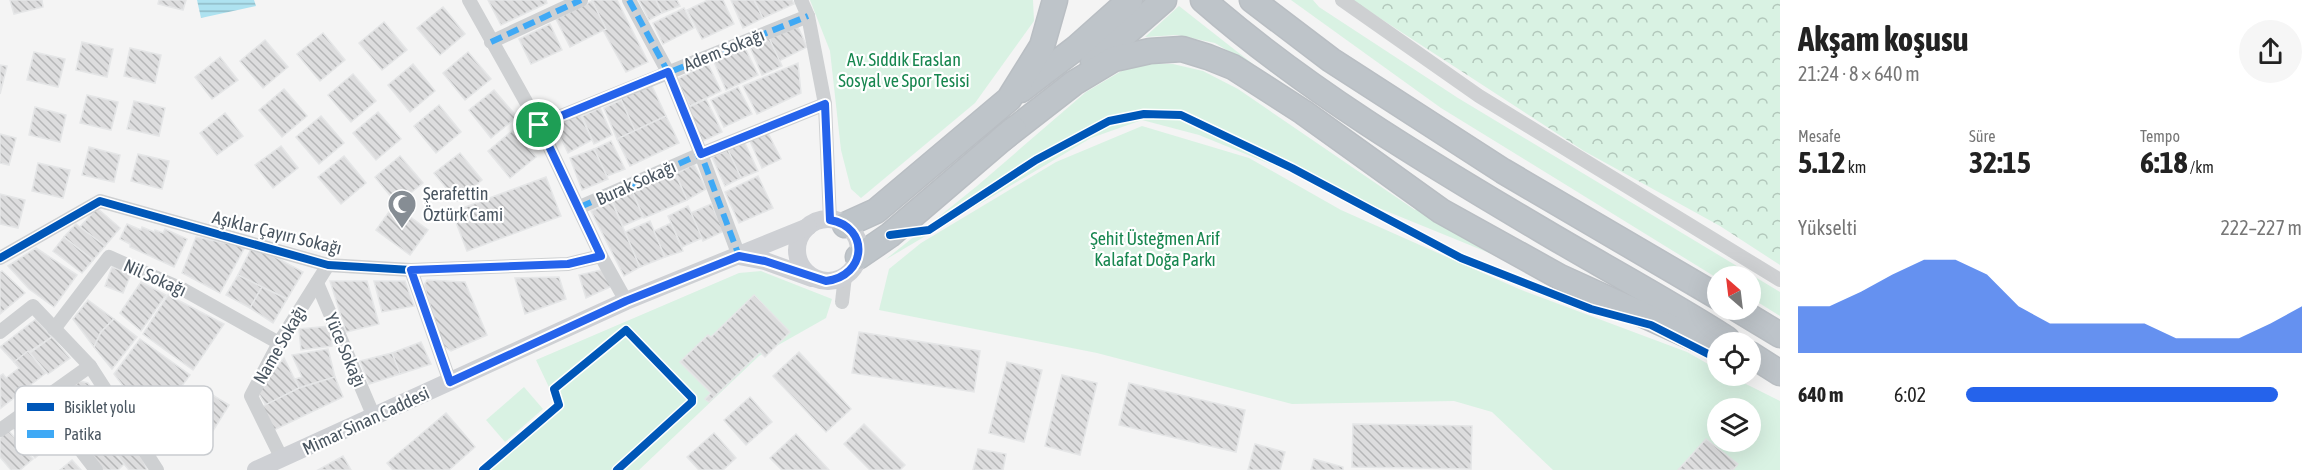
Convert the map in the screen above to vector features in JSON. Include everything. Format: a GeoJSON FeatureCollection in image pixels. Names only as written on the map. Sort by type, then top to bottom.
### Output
{"type":"FeatureCollection","features":[{"type":"Feature","properties":{"kind":"highway"},"geometry":{"type":"LineString","coordinates":[[1009,99],[1042,46],[1055,0]]}},
{"type":"Feature","properties":{"kind":"highway"},"geometry":{"type":"LineString","coordinates":[[837,222],[876,211],[1009,99],[1076,48],[1130,0]]}},
{"type":"Feature","properties":{"kind":"highway"},"geometry":{"type":"LineString","coordinates":[[852,266],[1164,0]]}},
{"type":"Feature","properties":{"kind":"highway"},"geometry":{"type":"LineString","coordinates":[[1252,0],[1331,60],[1482,158],[1707,291]]}},
{"type":"Feature","properties":{"kind":"highway"},"geometry":{"type":"LineString","coordinates":[[1204,1],[1277,58],[1394,140],[1715,332]]}},
{"type":"Feature","properties":{"kind":"highway"},"geometry":{"type":"LineString","coordinates":[[1002,139],[1074,83],[1114,59],[1150,51],[1182,49],[1233,67],[1303,112],[1441,211],[1560,277],[1707,344]]}},
{"type":"Feature","properties":{"kind":"highway"},"geometry":{"type":"LineString","coordinates":[[1755,320],[1780,335]]}},
{"type":"Feature","properties":{"kind":"highway"},"geometry":{"type":"LineString","coordinates":[[1761,361],[1780,373]]}},
{"type":"Feature","properties":{"kind":"highway"},"geometry":{"type":"LineString","coordinates":[[1761,372],[1780,381]]}},
{"type":"Feature","properties":{"kind":"main road"},"geometry":{"type":"LineString","coordinates":[[739,256],[765,261],[816,279],[826,281],[852,266],[856,238],[837,222],[815,223],[802,234],[797,250],[802,267],[816,279]]}},
{"type":"Feature","properties":{"kind":"main road","name":"Mimar Sinan Caddesi"},"geometry":{"type":"LineString","coordinates":[[256,470],[626,301],[808,227]]}},
{"type":"Feature","properties":{"kind":"street"},"geometry":{"type":"LineString","coordinates":[[469,0],[539,125],[580,207],[601,256],[626,301]]}},
{"type":"Feature","properties":{"kind":"street"},"geometry":{"type":"LineString","coordinates":[[491,42],[581,0]]}},
{"type":"Feature","properties":{"kind":"street"},"geometry":{"type":"LineString","coordinates":[[629,0],[668,72],[739,256]]}},
{"type":"Feature","properties":{"kind":"street"},"geometry":{"type":"LineString","coordinates":[[801,0],[808,16],[825,104],[837,222]]}},
{"type":"Feature","properties":{"kind":"street"},"geometry":{"type":"LineString","coordinates":[[1342,0],[1479,96],[1780,280]]}},
{"type":"Feature","properties":{"kind":"street","name":"Adem Sokağı"},"geometry":{"type":"LineString","coordinates":[[539,125],[808,16]]}},
{"type":"Feature","properties":{"kind":"street","name":"Burak Sokağı"},"geometry":{"type":"LineString","coordinates":[[580,207],[701,154],[825,104]]}},
{"type":"Feature","properties":{"kind":"street","name":"Aşıklar Çayırı Sokağı"},"geometry":{"type":"LineString","coordinates":[[0,258],[100,201],[328,265],[411,270],[568,264],[601,256]]}},
{"type":"Feature","properties":{"kind":"street","name":"Nil Sokağı"},"geometry":{"type":"LineString","coordinates":[[54,329],[109,257],[184,290],[279,343]]}},
{"type":"Feature","properties":{"kind":"street","name":"Name Sokağı"},"geometry":{"type":"LineString","coordinates":[[282,459],[251,396],[279,343],[328,265]]}},
{"type":"Feature","properties":{"kind":"street"},"geometry":{"type":"LineString","coordinates":[[842,302],[852,266]]}},
{"type":"Feature","properties":{"kind":"street"},"geometry":{"type":"LineString","coordinates":[[411,270],[450,382]]}},
{"type":"Feature","properties":{"kind":"street","name":"Yüce Sokağı"},"geometry":{"type":"LineString","coordinates":[[317,283],[374,417]]}},
{"type":"Feature","properties":{"kind":"street"},"geometry":{"type":"LineString","coordinates":[[0,332],[33,306],[90,366],[103,386]]}},
{"type":"Feature","properties":{"kind":"street"},"geometry":{"type":"LineString","coordinates":[[62,386],[90,366]]}},
{"type":"Feature","properties":{"kind":"street"},"geometry":{"type":"LineString","coordinates":[[0,430],[15,419]]}},
{"type":"Feature","properties":{"kind":"street"},"geometry":{"type":"LineString","coordinates":[[84,455],[96,470]]}},
{"type":"Feature","properties":{"kind":"street"},"geometry":{"type":"LineString","coordinates":[[148,455],[158,470]]}},
{"type":"Feature","properties":{"kind":"green space","name":"Av. Sıddık Eraslan Sosyal ve Spor Tesisi"},"geometry":{"type":"Polygon","coordinates":[[[810,0],[1033,0],[1034,21],[975,103],[861,198],[851,189],[841,150],[830,51],[810,0]]]}},
{"type":"Feature","properties":{"kind":"green space"},"geometry":{"type":"Polygon","coordinates":[[[1291,0],[1313,0],[1319,7],[1458,98],[1737,266],[1707,266],[1707,272],[1441,108],[1291,0]]]}},
{"type":"Feature","properties":{"kind":"green space"},"geometry":{"type":"Polygon","coordinates":[[[1352,0],[1780,0],[1780,265],[1720,226],[1584,151],[1352,0]]]}},
{"type":"Feature","properties":{"kind":"green space"},"geometry":{"type":"Polygon","coordinates":[[[1179,6],[1263,72],[1215,43],[1177,35],[1145,37],[1179,6]]]}},
{"type":"Feature","properties":{"kind":"green space"},"geometry":{"type":"Polygon","coordinates":[[[1135,63],[1173,64],[1203,71],[1238,89],[1415,210],[1418,206],[1509,261],[1199,135],[1142,120],[1091,138],[885,260],[977,186],[1086,92],[1135,63]]]}},
{"type":"Feature","properties":{"kind":"green space","name":"Şehit Üsteğmen Arif Kalafat Doğa Parkı"},"geometry":{"type":"Polygon","coordinates":[[[1142,126],[1249,158],[1341,210],[1519,289],[1687,352],[1707,363],[1707,386],[1750,386],[1780,401],[1780,470],[1553,470],[1492,412],[1454,401],[1292,404],[1097,353],[879,310],[889,269],[921,243],[1056,162],[1142,126]]]}},
{"type":"Feature","properties":{"kind":"green space"},"geometry":{"type":"Polygon","coordinates":[[[761,271],[832,299],[826,318],[759,356],[639,470],[480,470],[557,404],[536,360],[739,273],[761,271]]]}},
{"type":"Feature","properties":{"kind":"green space"},"geometry":{"type":"Polygon","coordinates":[[[1761,281],[1780,292],[1780,316],[1761,304],[1761,281]]]}},
{"type":"Feature","properties":{"kind":"green space"},"geometry":{"type":"Polygon","coordinates":[[[524,387],[543,409],[505,442],[486,420],[524,387]]]}},
{"type":"Feature","properties":{"kind":"water"},"geometry":{"type":"Polygon","coordinates":[[[197,0],[254,0],[256,6],[201,18],[197,0]]]}},
{"type":"Feature","properties":{"kind":"building"},"geometry":{"type":"Polygon","coordinates":[[[10,0],[42,0],[43,7],[14,14],[10,0]]]}},
{"type":"Feature","properties":{"kind":"building"},"geometry":{"type":"Polygon","coordinates":[[[159,0],[186,0],[183,10],[158,4],[159,0]]]}},
{"type":"Feature","properties":{"kind":"building"},"geometry":{"type":"Polygon","coordinates":[[[488,0],[546,0],[547,3],[501,25],[488,0]]]}},
{"type":"Feature","properties":{"kind":"building"},"geometry":{"type":"Polygon","coordinates":[[[617,0],[648,62],[626,72],[603,30],[606,29],[592,1],[617,0]]]}},
{"type":"Feature","properties":{"kind":"building"},"geometry":{"type":"Polygon","coordinates":[[[639,0],[656,0],[662,13],[649,20],[639,0]]]}},
{"type":"Feature","properties":{"kind":"building"},"geometry":{"type":"Polygon","coordinates":[[[656,0],[677,0],[680,6],[662,13],[656,0]]]}},
{"type":"Feature","properties":{"kind":"building"},"geometry":{"type":"Polygon","coordinates":[[[708,0],[723,0],[734,24],[702,39],[687,10],[708,0]]]}},
{"type":"Feature","properties":{"kind":"building"},"geometry":{"type":"Polygon","coordinates":[[[731,0],[754,0],[763,18],[743,28],[731,0]]]}},
{"type":"Feature","properties":{"kind":"building"},"geometry":{"type":"Polygon","coordinates":[[[754,0],[792,0],[794,4],[763,18],[754,0]]]}},
{"type":"Feature","properties":{"kind":"building"},"geometry":{"type":"Polygon","coordinates":[[[592,1],[606,29],[570,47],[556,19],[592,1]]]}},
{"type":"Feature","properties":{"kind":"building"},"geometry":{"type":"Polygon","coordinates":[[[443,7],[465,34],[440,55],[417,28],[443,7]]]}},
{"type":"Feature","properties":{"kind":"building"},"geometry":{"type":"Polygon","coordinates":[[[684,8],[694,28],[663,44],[653,23],[684,8]]]}},
{"type":"Feature","properties":{"kind":"building"},"geometry":{"type":"Polygon","coordinates":[[[384,22],[407,50],[382,70],[359,43],[384,22]]]}},
{"type":"Feature","properties":{"kind":"building"},"geometry":{"type":"Polygon","coordinates":[[[550,24],[562,50],[531,64],[519,39],[550,24]]]}},
{"type":"Feature","properties":{"kind":"building"},"geometry":{"type":"Polygon","coordinates":[[[798,27],[807,47],[779,61],[769,38],[798,27]]]}},
{"type":"Feature","properties":{"kind":"building"},"geometry":{"type":"Polygon","coordinates":[[[323,33],[345,60],[320,81],[297,54],[323,33]]]}},
{"type":"Feature","properties":{"kind":"building"},"geometry":{"type":"Polygon","coordinates":[[[769,38],[782,66],[762,75],[750,47],[769,38]]]}},
{"type":"Feature","properties":{"kind":"building"},"geometry":{"type":"Polygon","coordinates":[[[265,40],[288,67],[263,88],[240,61],[265,40]]]}},
{"type":"Feature","properties":{"kind":"building"},"geometry":{"type":"Polygon","coordinates":[[[82,42],[113,49],[107,77],[76,70],[82,42]]]}},
{"type":"Feature","properties":{"kind":"building"},"geometry":{"type":"Polygon","coordinates":[[[130,48],[161,55],[155,83],[124,76],[130,48]]]}},
{"type":"Feature","properties":{"kind":"building"},"geometry":{"type":"Polygon","coordinates":[[[745,48],[758,75],[726,90],[714,62],[745,48]]]}},
{"type":"Feature","properties":{"kind":"building"},"geometry":{"type":"Polygon","coordinates":[[[34,52],[65,59],[58,87],[27,80],[34,52]]]}},
{"type":"Feature","properties":{"kind":"building"},"geometry":{"type":"Polygon","coordinates":[[[468,52],[491,79],[465,100],[443,73],[468,52]]]}},
{"type":"Feature","properties":{"kind":"building"},"geometry":{"type":"Polygon","coordinates":[[[220,57],[238,80],[212,99],[195,77],[220,57]]]}},
{"type":"Feature","properties":{"kind":"building"},"geometry":{"type":"Polygon","coordinates":[[[798,63],[801,93],[757,114],[743,86],[798,63]]]}},
{"type":"Feature","properties":{"kind":"building"},"geometry":{"type":"Polygon","coordinates":[[[413,64],[435,91],[410,112],[388,85],[413,64]]]}},
{"type":"Feature","properties":{"kind":"building"},"geometry":{"type":"Polygon","coordinates":[[[708,64],[721,91],[690,106],[677,79],[708,64]]]}},
{"type":"Feature","properties":{"kind":"building"},"geometry":{"type":"Polygon","coordinates":[[[0,65],[7,66],[0,94],[0,65]]]}},
{"type":"Feature","properties":{"kind":"building"},"geometry":{"type":"Polygon","coordinates":[[[353,74],[376,101],[351,122],[328,95],[353,74]]]}},
{"type":"Feature","properties":{"kind":"building"},"geometry":{"type":"Polygon","coordinates":[[[651,84],[666,116],[635,131],[620,97],[651,84]]]}},
{"type":"Feature","properties":{"kind":"building"},"geometry":{"type":"Polygon","coordinates":[[[738,87],[752,114],[724,127],[711,100],[738,87]]]}},
{"type":"Feature","properties":{"kind":"building"},"geometry":{"type":"Polygon","coordinates":[[[284,89],[307,116],[282,137],[259,110],[284,89]]]}},
{"type":"Feature","properties":{"kind":"building"},"geometry":{"type":"Polygon","coordinates":[[[494,90],[517,117],[491,138],[469,110],[494,90]]]}},
{"type":"Feature","properties":{"kind":"building"},"geometry":{"type":"Polygon","coordinates":[[[87,95],[118,102],[111,130],[80,123],[87,95]]]}},
{"type":"Feature","properties":{"kind":"building"},"geometry":{"type":"Polygon","coordinates":[[[706,99],[722,132],[703,141],[687,108],[706,99]]]}},
{"type":"Feature","properties":{"kind":"building"},"geometry":{"type":"Polygon","coordinates":[[[621,100],[635,131],[617,139],[604,108],[621,100]]]}},
{"type":"Feature","properties":{"kind":"building"},"geometry":{"type":"Polygon","coordinates":[[[134,101],[165,108],[159,136],[127,129],[134,101]]]}},
{"type":"Feature","properties":{"kind":"building"},"geometry":{"type":"Polygon","coordinates":[[[439,105],[461,132],[436,153],[414,126],[439,105]]]}},
{"type":"Feature","properties":{"kind":"building"},"geometry":{"type":"Polygon","coordinates":[[[35,107],[66,115],[60,142],[29,135],[35,107]]]}},
{"type":"Feature","properties":{"kind":"building"},"geometry":{"type":"Polygon","coordinates":[[[600,108],[612,135],[594,144],[582,116],[600,108]]]}},
{"type":"Feature","properties":{"kind":"building"},"geometry":{"type":"Polygon","coordinates":[[[378,112],[401,139],[376,160],[353,133],[378,112]]]}},
{"type":"Feature","properties":{"kind":"building"},"geometry":{"type":"Polygon","coordinates":[[[579,112],[592,140],[568,153],[554,123],[579,112]]]}},
{"type":"Feature","properties":{"kind":"building"},"geometry":{"type":"Polygon","coordinates":[[[225,113],[243,136],[217,155],[200,133],[225,113]]]}},
{"type":"Feature","properties":{"kind":"building"},"geometry":{"type":"Polygon","coordinates":[[[321,116],[344,143],[319,164],[296,137],[321,116]]]}},
{"type":"Feature","properties":{"kind":"building"},"geometry":{"type":"Polygon","coordinates":[[[666,116],[679,143],[630,166],[617,139],[666,116]]]}},
{"type":"Feature","properties":{"kind":"building"},"geometry":{"type":"Polygon","coordinates":[[[513,130],[536,157],[510,178],[488,151],[513,130]]]}},
{"type":"Feature","properties":{"kind":"building"},"geometry":{"type":"Polygon","coordinates":[[[767,131],[781,159],[762,168],[749,139],[767,131]]]}},
{"type":"Feature","properties":{"kind":"building"},"geometry":{"type":"Polygon","coordinates":[[[0,134],[16,138],[9,165],[0,163],[0,134]]]}},
{"type":"Feature","properties":{"kind":"building"},"geometry":{"type":"Polygon","coordinates":[[[743,139],[758,171],[741,178],[726,147],[743,139]]]}},
{"type":"Feature","properties":{"kind":"building"},"geometry":{"type":"Polygon","coordinates":[[[611,141],[625,169],[607,176],[594,149],[611,141]]]}},
{"type":"Feature","properties":{"kind":"building"},"geometry":{"type":"Polygon","coordinates":[[[281,146],[298,168],[273,188],[255,165],[281,146]]]}},
{"type":"Feature","properties":{"kind":"building"},"geometry":{"type":"Polygon","coordinates":[[[89,147],[120,155],[114,182],[82,175],[89,147]]]}},
{"type":"Feature","properties":{"kind":"building"},"geometry":{"type":"Polygon","coordinates":[[[594,149],[608,179],[582,190],[570,158],[594,149]]]}},
{"type":"Feature","properties":{"kind":"building"},"geometry":{"type":"Polygon","coordinates":[[[728,150],[741,178],[725,186],[712,157],[728,150]]]}},
{"type":"Feature","properties":{"kind":"building"},"geometry":{"type":"Polygon","coordinates":[[[460,153],[482,180],[457,201],[434,173],[460,153]]]}},
{"type":"Feature","properties":{"kind":"building"},"geometry":{"type":"Polygon","coordinates":[[[138,154],[169,161],[162,189],[131,181],[138,154]]]}},
{"type":"Feature","properties":{"kind":"building"},"geometry":{"type":"Polygon","coordinates":[[[344,156],[366,183],[341,204],[318,177],[344,156]]]}},
{"type":"Feature","properties":{"kind":"building"},"geometry":{"type":"Polygon","coordinates":[[[400,156],[423,183],[397,204],[375,177],[400,156]]]}},
{"type":"Feature","properties":{"kind":"building"},"geometry":{"type":"Polygon","coordinates":[[[38,163],[70,170],[63,198],[32,191],[38,163]]]}},
{"type":"Feature","properties":{"kind":"building"},"geometry":{"type":"Polygon","coordinates":[[[694,164],[706,189],[687,200],[676,174],[694,164]]]}},
{"type":"Feature","properties":{"kind":"building"},"geometry":{"type":"Polygon","coordinates":[[[674,171],[687,200],[644,218],[632,191],[674,171]]]}},
{"type":"Feature","properties":{"kind":"building"},"geometry":{"type":"Polygon","coordinates":[[[758,176],[773,208],[739,223],[725,192],[758,176]]]}},
{"type":"Feature","properties":{"kind":"building"},"geometry":{"type":"Polygon","coordinates":[[[546,177],[561,216],[467,251],[452,212],[546,177]]]}},
{"type":"Feature","properties":{"kind":"building"},"geometry":{"type":"Polygon","coordinates":[[[632,191],[643,217],[623,226],[611,199],[632,191]]]}},
{"type":"Feature","properties":{"kind":"building"},"geometry":{"type":"Polygon","coordinates":[[[0,194],[25,200],[18,228],[0,224],[0,194]]]}},
{"type":"Feature","properties":{"kind":"building"},"geometry":{"type":"Polygon","coordinates":[[[612,202],[640,267],[624,276],[591,211],[612,202]]]}},
{"type":"Feature","properties":{"kind":"building"},"geometry":{"type":"Polygon","coordinates":[[[711,204],[724,231],[703,241],[691,213],[711,204]]]}},
{"type":"Feature","properties":{"kind":"building","name":"Şerafettin Öztürk Cami"},"geometry":{"type":"Polygon","coordinates":[[[394,205],[428,230],[410,255],[376,230],[394,205]]]}},
{"type":"Feature","properties":{"kind":"building"},"geometry":{"type":"Polygon","coordinates":[[[688,206],[702,238],[682,247],[668,216],[688,206]]]}},
{"type":"Feature","properties":{"kind":"building"},"geometry":{"type":"Polygon","coordinates":[[[97,208],[120,228],[105,246],[80,227],[97,208]]]}},
{"type":"Feature","properties":{"kind":"building"},"geometry":{"type":"Polygon","coordinates":[[[650,221],[665,257],[640,267],[625,232],[650,221]]]}},
{"type":"Feature","properties":{"kind":"building"},"geometry":{"type":"Polygon","coordinates":[[[671,223],[683,251],[665,257],[654,231],[671,223]]]}},
{"type":"Feature","properties":{"kind":"building"},"geometry":{"type":"Polygon","coordinates":[[[76,224],[105,246],[93,260],[64,237],[76,224]]]}},
{"type":"Feature","properties":{"kind":"building"},"geometry":{"type":"Polygon","coordinates":[[[127,224],[154,232],[155,230],[163,233],[165,229],[187,239],[174,267],[130,247],[130,244],[120,239],[127,224]]]}},
{"type":"Feature","properties":{"kind":"building"},"geometry":{"type":"Polygon","coordinates":[[[64,237],[93,260],[82,273],[53,251],[64,237]]]}},
{"type":"Feature","properties":{"kind":"building"},"geometry":{"type":"Polygon","coordinates":[[[196,237],[245,247],[220,293],[182,273],[196,237]]]}},
{"type":"Feature","properties":{"kind":"building"},"geometry":{"type":"Polygon","coordinates":[[[36,248],[77,275],[54,307],[29,289],[8,266],[36,248]]]}},
{"type":"Feature","properties":{"kind":"building"},"geometry":{"type":"Polygon","coordinates":[[[251,249],[264,251],[303,272],[287,299],[238,275],[251,249]]]}},
{"type":"Feature","properties":{"kind":"building"},"geometry":{"type":"Polygon","coordinates":[[[112,267],[131,274],[123,293],[105,286],[112,267]]]}},
{"type":"Feature","properties":{"kind":"building"},"geometry":{"type":"Polygon","coordinates":[[[605,269],[612,286],[586,298],[579,275],[605,269]]]}},
{"type":"Feature","properties":{"kind":"building"},"geometry":{"type":"Polygon","coordinates":[[[2,271],[25,293],[0,314],[0,272],[2,271]]]}},
{"type":"Feature","properties":{"kind":"building"},"geometry":{"type":"Polygon","coordinates":[[[238,275],[262,287],[250,308],[226,295],[238,275]]]}},
{"type":"Feature","properties":{"kind":"building"},"geometry":{"type":"Polygon","coordinates":[[[559,277],[566,299],[525,314],[515,278],[559,277]]]}},
{"type":"Feature","properties":{"kind":"building"},"geometry":{"type":"Polygon","coordinates":[[[427,280],[465,282],[487,335],[451,351],[443,346],[424,285],[427,280]]]}},
{"type":"Feature","properties":{"kind":"building"},"geometry":{"type":"Polygon","coordinates":[[[330,281],[367,281],[379,324],[346,332],[330,281]]]}},
{"type":"Feature","properties":{"kind":"building"},"geometry":{"type":"Polygon","coordinates":[[[374,281],[405,281],[414,306],[382,312],[374,281]]]}},
{"type":"Feature","properties":{"kind":"building"},"geometry":{"type":"Polygon","coordinates":[[[141,282],[166,295],[141,331],[120,313],[141,282]]]}},
{"type":"Feature","properties":{"kind":"building"},"geometry":{"type":"Polygon","coordinates":[[[262,287],[287,299],[273,323],[250,308],[262,287]]]}},
{"type":"Feature","properties":{"kind":"building"},"geometry":{"type":"Polygon","coordinates":[[[168,295],[224,324],[193,370],[143,334],[168,295]]]}},
{"type":"Feature","properties":{"kind":"building"},"geometry":{"type":"Polygon","coordinates":[[[754,295],[790,332],[765,357],[760,352],[709,402],[705,399],[711,393],[680,362],[708,335],[711,337],[754,295]]]}},
{"type":"Feature","properties":{"kind":"building"},"geometry":{"type":"Polygon","coordinates":[[[88,300],[114,319],[101,332],[94,347],[73,319],[88,300]]]}},
{"type":"Feature","properties":{"kind":"building"},"geometry":{"type":"Polygon","coordinates":[[[36,319],[52,337],[14,362],[0,347],[36,319]]]}},
{"type":"Feature","properties":{"kind":"building"},"geometry":{"type":"Polygon","coordinates":[[[114,319],[137,337],[112,369],[94,347],[101,332],[114,319]]]}},
{"type":"Feature","properties":{"kind":"building"},"geometry":{"type":"Polygon","coordinates":[[[330,326],[332,346],[301,350],[299,329],[330,326]]]}},
{"type":"Feature","properties":{"kind":"building"},"geometry":{"type":"Polygon","coordinates":[[[859,332],[980,351],[974,392],[852,373],[859,332]]]}},
{"type":"Feature","properties":{"kind":"building"},"geometry":{"type":"Polygon","coordinates":[[[52,337],[70,358],[48,374],[30,353],[52,337]]]}},
{"type":"Feature","properties":{"kind":"building"},"geometry":{"type":"Polygon","coordinates":[[[140,339],[190,375],[182,386],[123,386],[114,374],[140,339]]]}},
{"type":"Feature","properties":{"kind":"building"},"geometry":{"type":"Polygon","coordinates":[[[421,342],[431,364],[400,374],[392,353],[421,342]]]}},
{"type":"Feature","properties":{"kind":"building"},"geometry":{"type":"Polygon","coordinates":[[[328,349],[335,377],[299,388],[295,379],[302,377],[292,355],[328,349]]]}},
{"type":"Feature","properties":{"kind":"building"},"geometry":{"type":"Polygon","coordinates":[[[28,351],[46,373],[29,386],[15,386],[15,397],[1,408],[0,376],[3,374],[6,378],[19,368],[14,362],[28,351]]]}},
{"type":"Feature","properties":{"kind":"building"},"geometry":{"type":"Polygon","coordinates":[[[799,352],[851,409],[826,432],[773,376],[799,352]]]}},
{"type":"Feature","properties":{"kind":"building"},"geometry":{"type":"Polygon","coordinates":[[[392,353],[400,374],[369,384],[360,361],[392,353]]]}},
{"type":"Feature","properties":{"kind":"building"},"geometry":{"type":"Polygon","coordinates":[[[284,358],[299,388],[266,405],[257,391],[284,358]]]}},
{"type":"Feature","properties":{"kind":"building"},"geometry":{"type":"Polygon","coordinates":[[[1007,362],[1042,370],[1024,442],[989,433],[1007,362]]]}},
{"type":"Feature","properties":{"kind":"building"},"geometry":{"type":"Polygon","coordinates":[[[1062,375],[1097,383],[1080,455],[1045,446],[1062,375]]]}},
{"type":"Feature","properties":{"kind":"building"},"geometry":{"type":"Polygon","coordinates":[[[335,377],[343,397],[272,431],[261,407],[299,388],[335,377]]]}},
{"type":"Feature","properties":{"kind":"building"},"geometry":{"type":"Polygon","coordinates":[[[80,381],[90,386],[73,386],[80,381]]]}},
{"type":"Feature","properties":{"kind":"building"},"geometry":{"type":"Polygon","coordinates":[[[1129,383],[1245,410],[1236,452],[1119,425],[1129,383]]]}},
{"type":"Feature","properties":{"kind":"building"},"geometry":{"type":"Polygon","coordinates":[[[213,395],[229,405],[213,431],[213,395]]]}},
{"type":"Feature","properties":{"kind":"building"},"geometry":{"type":"Polygon","coordinates":[[[750,397],[772,422],[746,445],[724,420],[750,397]]]}},
{"type":"Feature","properties":{"kind":"building"},"geometry":{"type":"Polygon","coordinates":[[[446,413],[475,447],[449,470],[393,470],[387,463],[446,413]]]}},
{"type":"Feature","properties":{"kind":"building"},"geometry":{"type":"Polygon","coordinates":[[[864,424],[905,465],[900,470],[870,470],[844,444],[864,424]]]}},
{"type":"Feature","properties":{"kind":"building"},"geometry":{"type":"Polygon","coordinates":[[[1353,424],[1472,426],[1471,469],[1352,467],[1353,424]]]}},
{"type":"Feature","properties":{"kind":"building"},"geometry":{"type":"Polygon","coordinates":[[[8,430],[15,438],[15,455],[30,455],[33,459],[20,470],[11,470],[0,457],[0,438],[8,430]]]}},
{"type":"Feature","properties":{"kind":"building"},"geometry":{"type":"Polygon","coordinates":[[[714,433],[736,458],[723,470],[699,470],[687,457],[714,433]]]}},
{"type":"Feature","properties":{"kind":"building"},"geometry":{"type":"Polygon","coordinates":[[[796,434],[829,470],[782,470],[770,458],[796,434]]]}},
{"type":"Feature","properties":{"kind":"building"},"geometry":{"type":"Polygon","coordinates":[[[1706,439],[1707,452],[1723,452],[1738,464],[1733,470],[1678,470],[1706,439]]]}},
{"type":"Feature","properties":{"kind":"building"},"geometry":{"type":"Polygon","coordinates":[[[1255,444],[1285,452],[1280,470],[1248,470],[1255,444]]]}},
{"type":"Feature","properties":{"kind":"building"},"geometry":{"type":"Polygon","coordinates":[[[978,449],[1006,454],[1003,470],[973,470],[978,449]]]}},
{"type":"Feature","properties":{"kind":"building"},"geometry":{"type":"Polygon","coordinates":[[[93,455],[116,455],[124,464],[118,470],[99,470],[90,458],[93,455]]]}},
{"type":"Feature","properties":{"kind":"building"},"geometry":{"type":"Polygon","coordinates":[[[116,455],[142,455],[147,470],[129,470],[116,455]]]}},
{"type":"Feature","properties":{"kind":"building"},"geometry":{"type":"Polygon","coordinates":[[[343,456],[351,470],[318,470],[343,456]]]}},
{"type":"Feature","properties":{"kind":"building"},"geometry":{"type":"Polygon","coordinates":[[[1314,459],[1343,467],[1343,470],[1311,470],[1314,459]]]}},
{"type":"Feature","properties":{"kind":"building"},"geometry":{"type":"Polygon","coordinates":[[[72,460],[81,470],[60,470],[72,460]]]}},
{"type":"Feature","properties":{"kind":"marked path"},"geometry":{"type":"LineString","coordinates":[[491,42],[581,0]]}},
{"type":"Feature","properties":{"kind":"marked path"},"geometry":{"type":"LineString","coordinates":[[629,0],[668,72],[739,256]]}},
{"type":"Feature","properties":{"kind":"marked path"},"geometry":{"type":"LineString","coordinates":[[539,125],[808,16]]}},
{"type":"Feature","properties":{"kind":"marked path"},"geometry":{"type":"LineString","coordinates":[[580,207],[701,154],[825,104]]}},
{"type":"Feature","properties":{"kind":"cycle path"},"geometry":{"type":"LineString","coordinates":[[890,235],[929,230],[1036,160],[1109,121],[1144,114],[1181,115],[1292,168],[1461,258],[1591,309],[1651,325],[1707,353]]}},
{"type":"Feature","properties":{"kind":"cycle path"},"geometry":{"type":"LineString","coordinates":[[0,258],[100,201],[328,265],[411,270],[568,264],[601,256]]}},
{"type":"Feature","properties":{"kind":"cycle path"},"geometry":{"type":"LineString","coordinates":[[483,470],[559,405],[554,389],[626,330],[692,398],[692,402],[617,470]]}},
{"type":"Feature","properties":{"kind":"place","name":"Şerafettin Öztürk Cami"},"geometry":{"type":"Point","coordinates":[402,230]}},
{"type":"Feature","properties":{"kind":"route"},"geometry":{"type":"LineString","coordinates":[[668,72],[701,154],[825,104],[830,220],[840,222],[851,230],[856,238],[858,256],[845,276],[826,281],[765,261],[739,256],[626,301],[450,382],[411,270],[568,264],[601,256],[580,207],[539,125],[668,72]]}}]}
